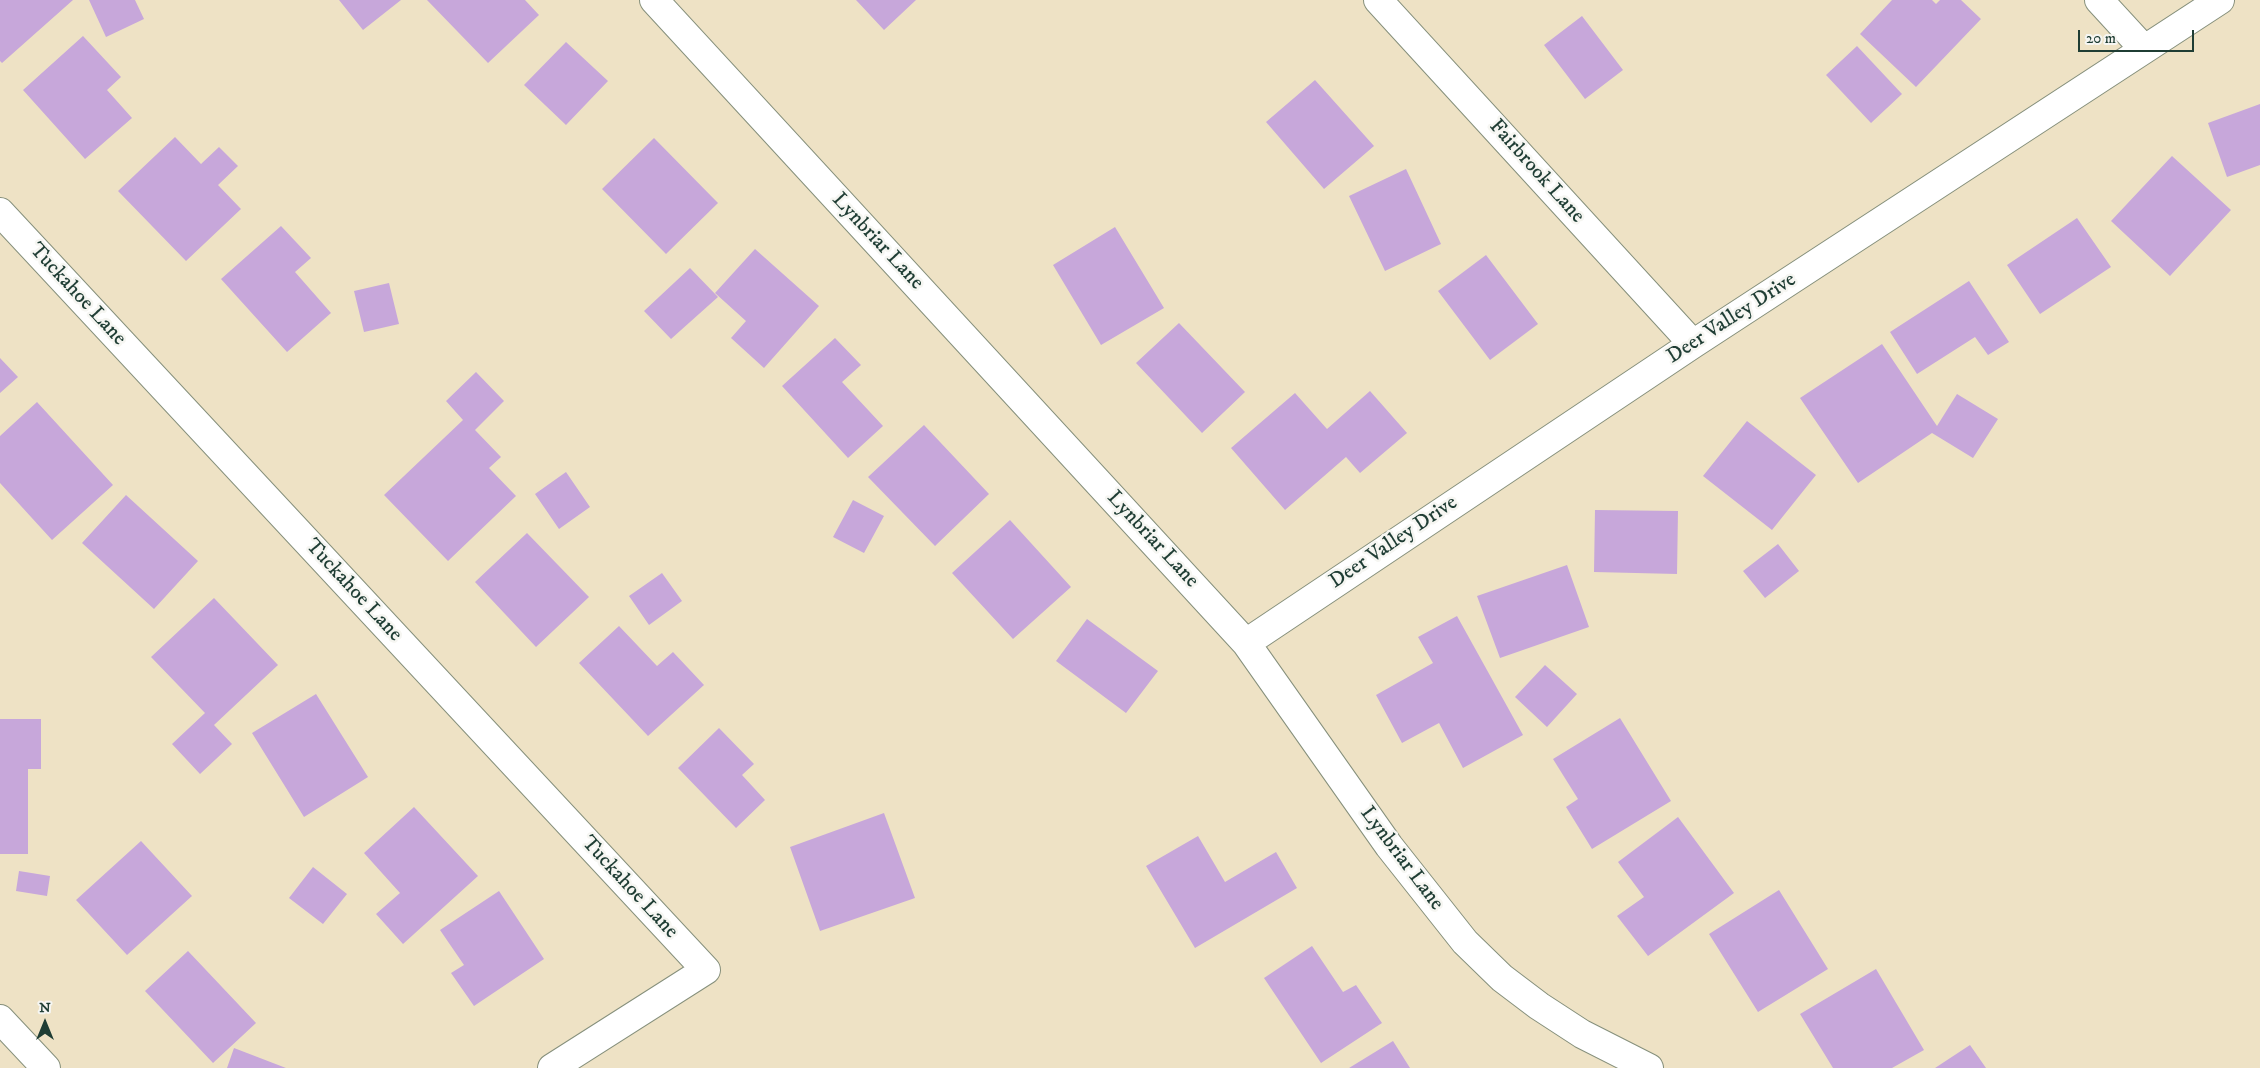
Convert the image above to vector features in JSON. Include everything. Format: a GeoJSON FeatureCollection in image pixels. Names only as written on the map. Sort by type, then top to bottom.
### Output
{"type":"FeatureCollection","features":[{"type":"Feature","properties":{"kind":"street","name":"Lynbriar Lane"},"geometry":{"type":"LineString","coordinates":[[654,0],[1246,643],[1389,846],[1465,942],[1502,978],[1540,1006],[1582,1034],[1649,1068]]}},
{"type":"Feature","properties":{"kind":"street","name":"Fairbrook Lane"},"geometry":{"type":"LineString","coordinates":[[1378,0],[1693,344]]}},
{"type":"Feature","properties":{"kind":"street"},"geometry":{"type":"LineString","coordinates":[[2099,0],[2144,49]]}},
{"type":"Feature","properties":{"kind":"street","name":"Deer Valley Drive"},"geometry":{"type":"LineString","coordinates":[[1246,643],[1693,344],[2220,0]]}},
{"type":"Feature","properties":{"kind":"street","name":"Tuckahoe Lane"},"geometry":{"type":"LineString","coordinates":[[0,212],[706,970],[552,1068]]}},
{"type":"Feature","properties":{"kind":"street"},"geometry":{"type":"LineString","coordinates":[[0,1019],[46,1068]]}},
{"type":"Feature","properties":{"kind":"building"},"geometry":{"type":"Polygon","coordinates":[[[0,0],[73,0],[2,63],[0,61],[0,0]]]}},
{"type":"Feature","properties":{"kind":"building"},"geometry":{"type":"Polygon","coordinates":[[[89,0],[135,0],[144,19],[106,37],[89,0]]]}},
{"type":"Feature","properties":{"kind":"building"},"geometry":{"type":"Polygon","coordinates":[[[339,0],[401,0],[363,30],[339,0]]]}},
{"type":"Feature","properties":{"kind":"building"},"geometry":{"type":"Polygon","coordinates":[[[427,0],[525,0],[539,15],[488,63],[427,0]]]}},
{"type":"Feature","properties":{"kind":"building"},"geometry":{"type":"Polygon","coordinates":[[[856,0],[916,0],[884,30],[856,0]]]}},
{"type":"Feature","properties":{"kind":"building"},"geometry":{"type":"Polygon","coordinates":[[[1892,0],[1932,0],[1936,4],[1940,0],[1961,0],[1981,19],[1916,87],[1860,34],[1892,0]]]}},
{"type":"Feature","properties":{"kind":"building"},"geometry":{"type":"Polygon","coordinates":[[[1582,16],[1623,70],[1585,99],[1544,45],[1582,16]]]}},
{"type":"Feature","properties":{"kind":"building"},"geometry":{"type":"Polygon","coordinates":[[[83,36],[121,77],[107,90],[132,118],[85,159],[23,90],[83,36]]]}},
{"type":"Feature","properties":{"kind":"building"},"geometry":{"type":"Polygon","coordinates":[[[566,42],[608,81],[566,125],[524,85],[566,42]]]}},
{"type":"Feature","properties":{"kind":"building"},"geometry":{"type":"Polygon","coordinates":[[[1857,46],[1902,94],[1871,123],[1826,75],[1857,46]]]}},
{"type":"Feature","properties":{"kind":"building"},"geometry":{"type":"Polygon","coordinates":[[[1315,80],[1374,146],[1324,189],[1266,122],[1315,80]]]}},
{"type":"Feature","properties":{"kind":"building"},"geometry":{"type":"Polygon","coordinates":[[[2260,104],[2260,165],[2227,177],[2208,123],[2260,104]]]}},
{"type":"Feature","properties":{"kind":"building"},"geometry":{"type":"Polygon","coordinates":[[[175,137],[201,164],[219,147],[238,166],[218,185],[241,209],[186,261],[118,191],[175,137]]]}},
{"type":"Feature","properties":{"kind":"building"},"geometry":{"type":"Polygon","coordinates":[[[654,138],[718,203],[666,254],[602,189],[654,138]]]}},
{"type":"Feature","properties":{"kind":"building"},"geometry":{"type":"Polygon","coordinates":[[[2172,156],[2231,210],[2170,276],[2111,221],[2172,156]]]}},
{"type":"Feature","properties":{"kind":"building"},"geometry":{"type":"Polygon","coordinates":[[[1406,169],[1441,244],[1385,271],[1349,196],[1406,169]]]}},
{"type":"Feature","properties":{"kind":"building"},"geometry":{"type":"Polygon","coordinates":[[[2077,218],[2111,267],[2040,314],[2007,265],[2077,218]]]}},
{"type":"Feature","properties":{"kind":"building"},"geometry":{"type":"Polygon","coordinates":[[[281,226],[311,258],[295,272],[331,313],[287,352],[221,279],[281,226]]]}},
{"type":"Feature","properties":{"kind":"building"},"geometry":{"type":"Polygon","coordinates":[[[1115,227],[1164,308],[1101,345],[1053,265],[1115,227]]]}},
{"type":"Feature","properties":{"kind":"building"},"geometry":{"type":"Polygon","coordinates":[[[755,249],[819,306],[764,368],[731,338],[746,321],[715,293],[755,249]]]}},
{"type":"Feature","properties":{"kind":"building"},"geometry":{"type":"Polygon","coordinates":[[[1486,255],[1538,324],[1490,360],[1438,291],[1486,255]]]}},
{"type":"Feature","properties":{"kind":"building"},"geometry":{"type":"Polygon","coordinates":[[[690,268],[718,297],[671,339],[644,311],[690,268]]]}},
{"type":"Feature","properties":{"kind":"building"},"geometry":{"type":"Polygon","coordinates":[[[1969,281],[2009,342],[1988,355],[1975,337],[1917,374],[1890,332],[1969,281]]]}},
{"type":"Feature","properties":{"kind":"building"},"geometry":{"type":"Polygon","coordinates":[[[389,283],[399,324],[364,332],[354,291],[389,283]]]}},
{"type":"Feature","properties":{"kind":"building"},"geometry":{"type":"Polygon","coordinates":[[[1179,323],[1245,392],[1202,433],[1136,363],[1179,323]]]}},
{"type":"Feature","properties":{"kind":"building"},"geometry":{"type":"Polygon","coordinates":[[[835,338],[861,365],[842,382],[883,426],[848,458],[782,386],[835,338]]]}},
{"type":"Feature","properties":{"kind":"building"},"geometry":{"type":"Polygon","coordinates":[[[1882,344],[1937,426],[1957,394],[1998,419],[1973,458],[1932,433],[1858,483],[1800,398],[1882,344]]]}},
{"type":"Feature","properties":{"kind":"building"},"geometry":{"type":"Polygon","coordinates":[[[0,358],[18,377],[0,393],[0,358]]]}},
{"type":"Feature","properties":{"kind":"building"},"geometry":{"type":"Polygon","coordinates":[[[476,372],[504,401],[475,430],[501,457],[489,468],[516,496],[448,561],[384,495],[463,420],[446,401],[476,372]]]}},
{"type":"Feature","properties":{"kind":"building"},"geometry":{"type":"Polygon","coordinates":[[[1370,391],[1407,433],[1360,473],[1346,457],[1285,510],[1231,448],[1295,393],[1327,429],[1370,391]]]}},
{"type":"Feature","properties":{"kind":"building"},"geometry":{"type":"Polygon","coordinates":[[[37,402],[113,485],[52,540],[0,483],[0,436],[37,402]]]}},
{"type":"Feature","properties":{"kind":"building"},"geometry":{"type":"Polygon","coordinates":[[[1747,421],[1816,475],[1772,530],[1703,476],[1747,421]]]}},
{"type":"Feature","properties":{"kind":"building"},"geometry":{"type":"Polygon","coordinates":[[[924,425],[989,494],[935,546],[868,477],[924,425]]]}},
{"type":"Feature","properties":{"kind":"building"},"geometry":{"type":"Polygon","coordinates":[[[566,472],[590,507],[559,529],[535,494],[566,472]]]}},
{"type":"Feature","properties":{"kind":"building"},"geometry":{"type":"Polygon","coordinates":[[[126,495],[198,561],[154,609],[82,543],[126,495]]]}},
{"type":"Feature","properties":{"kind":"building"},"geometry":{"type":"Polygon","coordinates":[[[853,500],[884,516],[864,553],[833,537],[853,500]]]}},
{"type":"Feature","properties":{"kind":"building"},"geometry":{"type":"Polygon","coordinates":[[[1595,510],[1678,511],[1677,574],[1594,572],[1595,510]]]}},
{"type":"Feature","properties":{"kind":"building"},"geometry":{"type":"Polygon","coordinates":[[[1010,520],[1071,587],[1013,639],[952,573],[1010,520]]]}},
{"type":"Feature","properties":{"kind":"building"},"geometry":{"type":"Polygon","coordinates":[[[527,533],[589,597],[536,647],[475,582],[527,533]]]}},
{"type":"Feature","properties":{"kind":"building"},"geometry":{"type":"Polygon","coordinates":[[[1778,544],[1799,571],[1765,598],[1743,571],[1778,544]]]}},
{"type":"Feature","properties":{"kind":"building"},"geometry":{"type":"Polygon","coordinates":[[[1567,565],[1589,627],[1500,658],[1477,596],[1567,565]]]}},
{"type":"Feature","properties":{"kind":"building"},"geometry":{"type":"Polygon","coordinates":[[[662,573],[682,601],[649,625],[629,596],[662,573]]]}},
{"type":"Feature","properties":{"kind":"building"},"geometry":{"type":"Polygon","coordinates":[[[214,598],[278,665],[214,725],[232,744],[200,774],[172,744],[205,713],[151,657],[214,598]]]}},
{"type":"Feature","properties":{"kind":"building"},"geometry":{"type":"Polygon","coordinates":[[[1457,616],[1523,735],[1463,768],[1439,723],[1402,743],[1376,695],[1433,663],[1418,637],[1457,616]]]}},
{"type":"Feature","properties":{"kind":"building"},"geometry":{"type":"Polygon","coordinates":[[[1087,619],[1158,671],[1126,713],[1056,661],[1087,619]]]}},
{"type":"Feature","properties":{"kind":"building"},"geometry":{"type":"Polygon","coordinates":[[[619,626],[657,666],[673,652],[704,685],[648,736],[579,663],[619,626]]]}},
{"type":"Feature","properties":{"kind":"building"},"geometry":{"type":"Polygon","coordinates":[[[1545,665],[1577,694],[1547,727],[1515,697],[1545,665]]]}},
{"type":"Feature","properties":{"kind":"building"},"geometry":{"type":"Polygon","coordinates":[[[316,694],[368,777],[304,817],[252,733],[316,694]]]}},
{"type":"Feature","properties":{"kind":"building"},"geometry":{"type":"Polygon","coordinates":[[[1620,718],[1671,801],[1592,849],[1566,807],[1578,799],[1553,759],[1620,718]]]}},
{"type":"Feature","properties":{"kind":"building"},"geometry":{"type":"Polygon","coordinates":[[[0,719],[41,719],[41,769],[28,769],[28,854],[0,854],[0,719]]]}},
{"type":"Feature","properties":{"kind":"building"},"geometry":{"type":"Polygon","coordinates":[[[719,728],[754,764],[742,775],[765,800],[736,828],[678,768],[719,728]]]}},
{"type":"Feature","properties":{"kind":"building"},"geometry":{"type":"Polygon","coordinates":[[[414,807],[478,876],[403,944],[376,914],[400,893],[364,853],[414,807]]]}},
{"type":"Feature","properties":{"kind":"building"},"geometry":{"type":"Polygon","coordinates":[[[884,813],[915,898],[820,931],[790,847],[884,813]]]}},
{"type":"Feature","properties":{"kind":"building"},"geometry":{"type":"Polygon","coordinates":[[[1678,817],[1734,893],[1648,956],[1617,916],[1644,897],[1618,862],[1678,817]]]}},
{"type":"Feature","properties":{"kind":"building"},"geometry":{"type":"Polygon","coordinates":[[[1198,836],[1225,882],[1276,852],[1297,888],[1195,948],[1146,866],[1198,836]]]}},
{"type":"Feature","properties":{"kind":"building"},"geometry":{"type":"Polygon","coordinates":[[[141,841],[192,896],[127,955],[76,900],[141,841]]]}},
{"type":"Feature","properties":{"kind":"building"},"geometry":{"type":"Polygon","coordinates":[[[313,867],[347,894],[323,924],[289,898],[313,867]]]}},
{"type":"Feature","properties":{"kind":"building"},"geometry":{"type":"Polygon","coordinates":[[[19,871],[50,876],[47,896],[16,891],[19,871]]]}},
{"type":"Feature","properties":{"kind":"building"},"geometry":{"type":"Polygon","coordinates":[[[1779,890],[1828,969],[1758,1012],[1709,934],[1779,890]]]}},
{"type":"Feature","properties":{"kind":"building"},"geometry":{"type":"Polygon","coordinates":[[[499,891],[544,959],[474,1006],[451,973],[464,965],[440,930],[499,891]]]}},
{"type":"Feature","properties":{"kind":"building"},"geometry":{"type":"Polygon","coordinates":[[[1312,946],[1343,992],[1356,985],[1382,1023],[1321,1063],[1264,978],[1312,946]]]}},
{"type":"Feature","properties":{"kind":"building"},"geometry":{"type":"Polygon","coordinates":[[[188,951],[256,1023],[213,1063],[145,991],[188,951]]]}},
{"type":"Feature","properties":{"kind":"building"},"geometry":{"type":"Polygon","coordinates":[[[1876,969],[1924,1050],[1892,1068],[1833,1068],[1800,1014],[1876,969]]]}},
{"type":"Feature","properties":{"kind":"building"},"geometry":{"type":"Polygon","coordinates":[[[1393,1041],[1410,1068],[1349,1068],[1393,1041]]]}},
{"type":"Feature","properties":{"kind":"building"},"geometry":{"type":"Polygon","coordinates":[[[1970,1045],[1986,1068],[1935,1068],[1970,1045]]]}},
{"type":"Feature","properties":{"kind":"building"},"geometry":{"type":"Polygon","coordinates":[[[234,1048],[286,1068],[227,1068],[234,1048]]]}}]}
